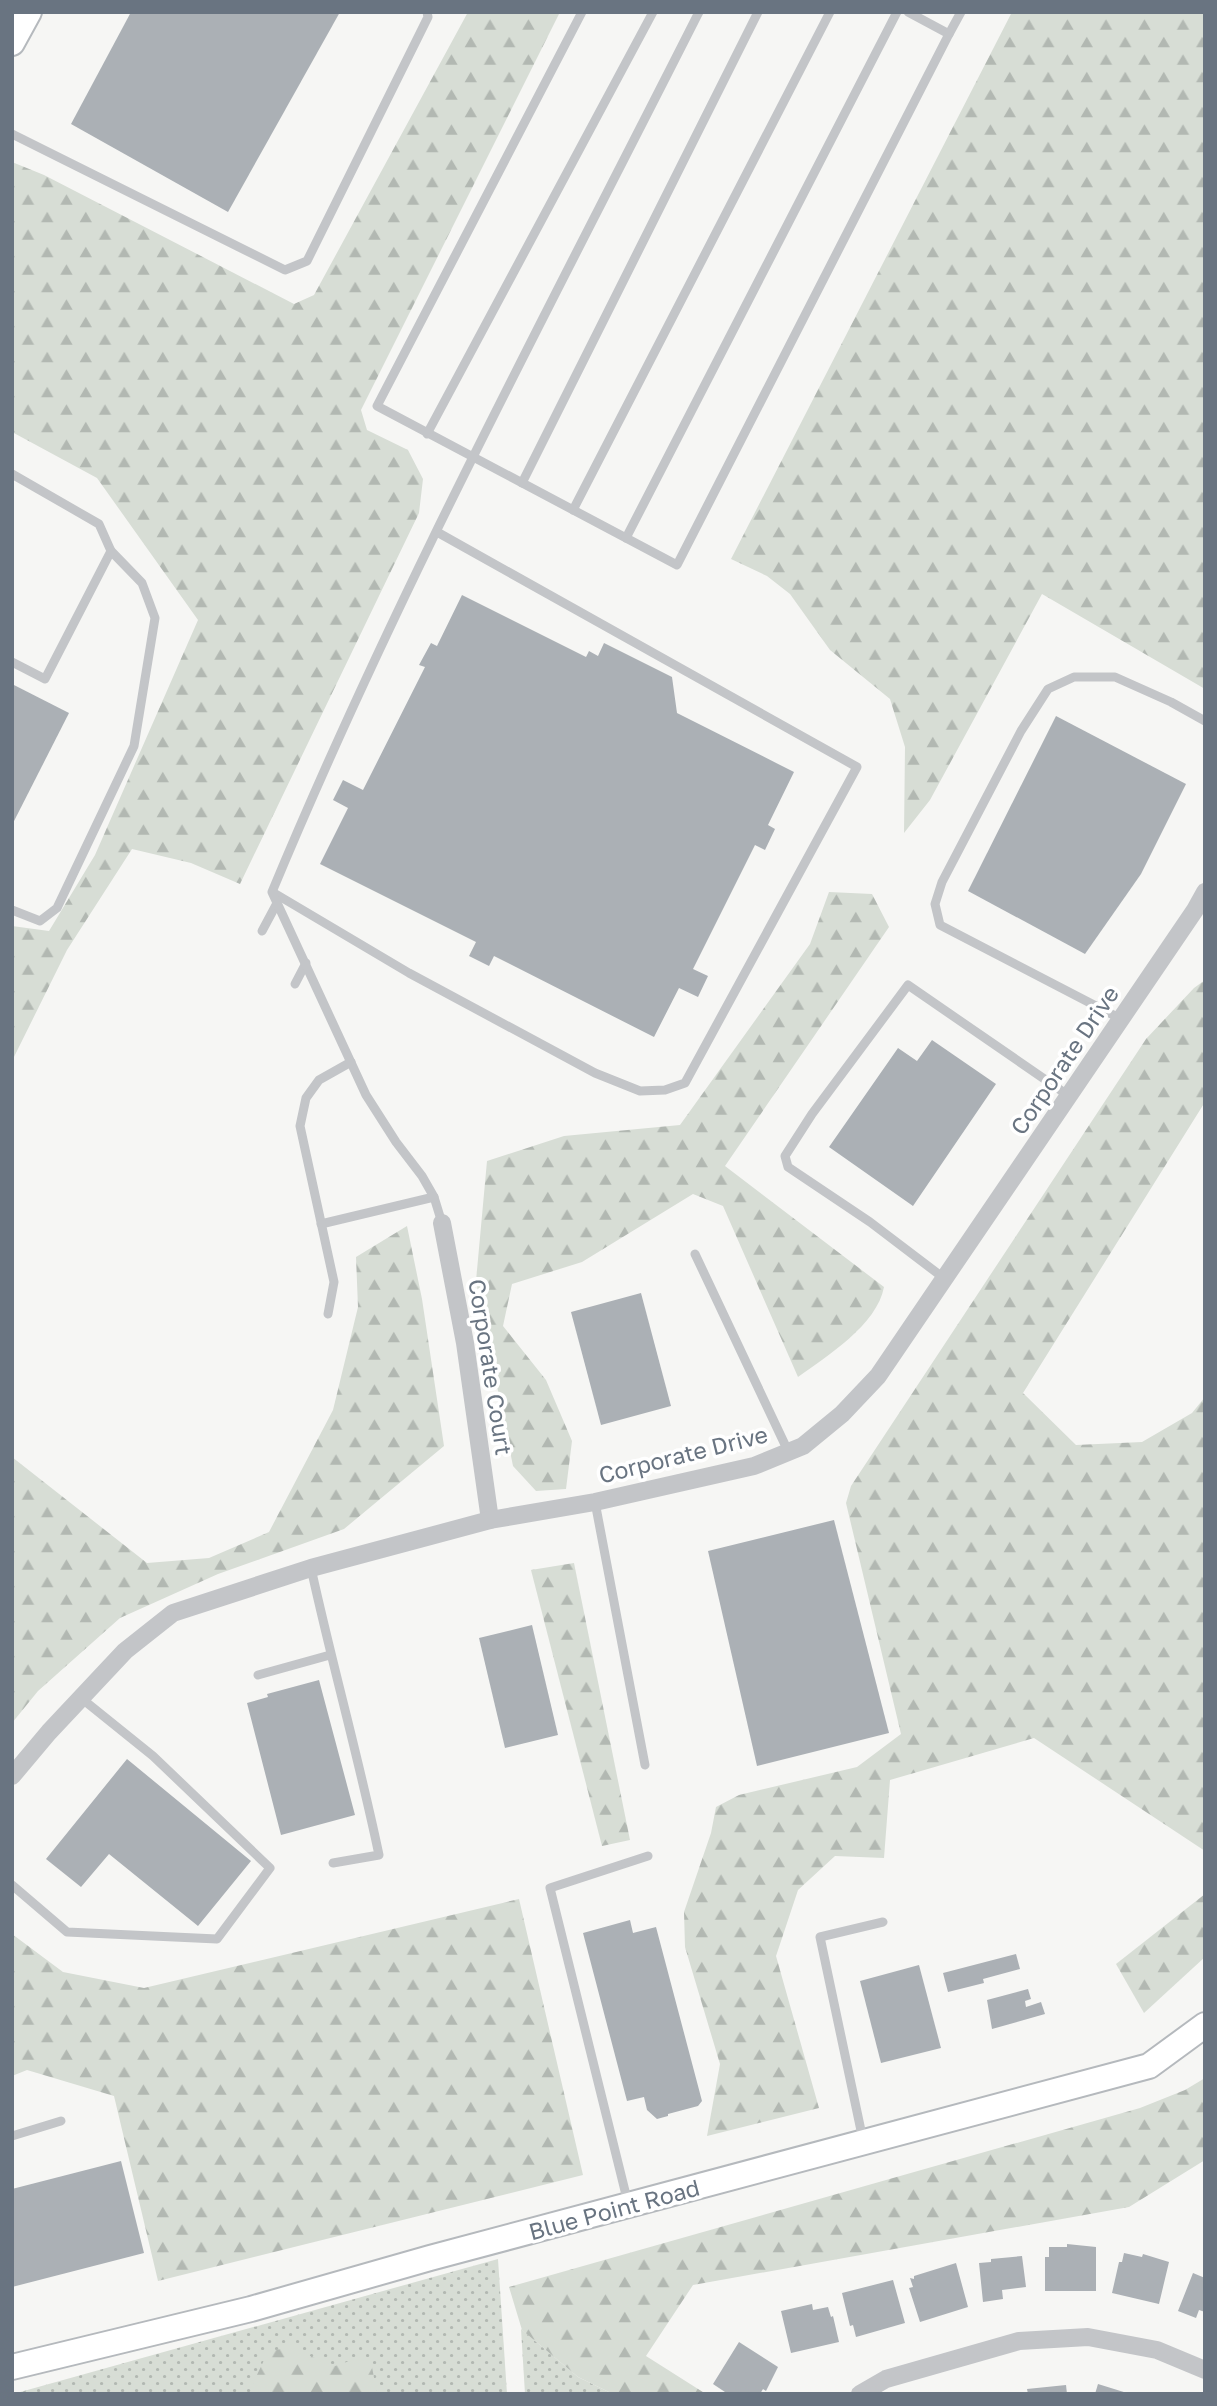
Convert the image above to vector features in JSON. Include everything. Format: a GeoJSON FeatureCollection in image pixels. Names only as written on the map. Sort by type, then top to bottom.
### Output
{"type":"FeatureCollection","features":[{"type":"Feature","properties":{"kind":"street"},"geometry":{"type":"LineString","coordinates":[[12,43],[29,12]]}},
{"type":"Feature","properties":{"kind":"street","name":"Corporate Drive"},"geometry":{"type":"LineString","coordinates":[[12,1776],[125,1651],[173,1613],[311,1568],[490,1520],[595,1502],[754,1465],[803,1446],[842,1414],[878,1376],[1205,892]]}},
{"type":"Feature","properties":{"kind":"street","name":"Corporate Court"},"geometry":{"type":"LineString","coordinates":[[442,1223],[465,1343],[490,1520]]}},
{"type":"Feature","properties":{"kind":"street","name":"Blue Point Road"},"geometry":{"type":"LineString","coordinates":[[12,2368],[251,2309],[430,2258],[1149,2066],[1205,2025]]}},
{"type":"Feature","properties":{"kind":"street"},"geometry":{"type":"LineString","coordinates":[[860,2394],[886,2379],[1019,2341],[1088,2337],[1157,2350],[1205,2370]]}},
{"type":"Feature","properties":{"kind":"lane"},"geometry":{"type":"LineString","coordinates":[[12,134],[285,270],[307,261],[428,17],[427,12]]}},
{"type":"Feature","properties":{"kind":"lane"},"geometry":{"type":"LineString","coordinates":[[582,12],[377,406],[677,565],[961,12]]}},
{"type":"Feature","properties":{"kind":"lane"},"geometry":{"type":"LineString","coordinates":[[427,434],[653,12]]}},
{"type":"Feature","properties":{"kind":"lane"},"geometry":{"type":"LineString","coordinates":[[442,1223],[434,1197],[422,1176],[366,1095],[272,892],[320,777],[437,532],[699,12]]}},
{"type":"Feature","properties":{"kind":"lane"},"geometry":{"type":"LineString","coordinates":[[522,483],[758,12]]}},
{"type":"Feature","properties":{"kind":"lane"},"geometry":{"type":"LineString","coordinates":[[573,510],[830,12]]}},
{"type":"Feature","properties":{"kind":"lane"},"geometry":{"type":"LineString","coordinates":[[626,538],[897,12]]}},
{"type":"Feature","properties":{"kind":"lane"},"geometry":{"type":"LineString","coordinates":[[908,12],[949,34]]}},
{"type":"Feature","properties":{"kind":"lane"},"geometry":{"type":"LineString","coordinates":[[12,474],[99,524],[111,551],[142,583],[155,618],[134,746],[57,908],[40,921],[12,911]]}},
{"type":"Feature","properties":{"kind":"lane"},"geometry":{"type":"LineString","coordinates":[[272,892],[409,973],[595,1073],[640,1091],[665,1090],[685,1083],[857,767],[437,532]]}},
{"type":"Feature","properties":{"kind":"lane"},"geometry":{"type":"LineString","coordinates":[[12,662],[45,679],[111,551]]}},
{"type":"Feature","properties":{"kind":"lane"},"geometry":{"type":"LineString","coordinates":[[1121,1019],[940,925],[935,904],[942,882],[1021,731],[1048,689],[1074,677],[1115,677],[1171,702],[1205,721]]}},
{"type":"Feature","properties":{"kind":"lane"},"geometry":{"type":"LineString","coordinates":[[262,931],[277,903]]}},
{"type":"Feature","properties":{"kind":"lane"},"geometry":{"type":"LineString","coordinates":[[295,984],[306,963]]}},
{"type":"Feature","properties":{"kind":"lane"},"geometry":{"type":"LineString","coordinates":[[945,1279],[870,1222],[788,1167],[785,1156],[812,1114],[908,985],[1069,1096]]}},
{"type":"Feature","properties":{"kind":"lane"},"geometry":{"type":"LineString","coordinates":[[328,1314],[334,1282],[300,1126],[306,1098],[319,1080],[351,1062]]}},
{"type":"Feature","properties":{"kind":"lane"},"geometry":{"type":"LineString","coordinates":[[321,1224],[434,1197]]}},
{"type":"Feature","properties":{"kind":"lane"},"geometry":{"type":"LineString","coordinates":[[695,1254],[788,1451]]}},
{"type":"Feature","properties":{"kind":"lane"},"geometry":{"type":"LineString","coordinates":[[595,1502],[645,1765]]}},
{"type":"Feature","properties":{"kind":"lane"},"geometry":{"type":"LineString","coordinates":[[311,1568],[379,1855],[333,1863]]}},
{"type":"Feature","properties":{"kind":"lane"},"geometry":{"type":"LineString","coordinates":[[258,1675],[330,1655]]}},
{"type":"Feature","properties":{"kind":"lane"},"geometry":{"type":"LineString","coordinates":[[12,1885],[67,1932],[217,1939],[270,1868],[153,1756],[81,1698]]}},
{"type":"Feature","properties":{"kind":"lane"},"geometry":{"type":"LineString","coordinates":[[629,2205],[551,1888],[648,1856]]}},
{"type":"Feature","properties":{"kind":"lane"},"geometry":{"type":"LineString","coordinates":[[863,2142],[820,1937],[883,1922]]}},
{"type":"Feature","properties":{"kind":"lane"},"geometry":{"type":"LineString","coordinates":[[12,2136],[61,2121]]}},
{"type":"Feature","properties":{"kind":"green space"},"geometry":{"type":"Polygon","coordinates":[[[468,12],[560,12],[361,410],[367,430],[408,450],[423,479],[419,513],[240,884],[191,863],[132,849],[67,950],[12,1061],[12,926],[49,931],[95,855],[198,620],[97,478],[12,432],[12,162],[44,175],[294,304],[314,295],[468,12]]]}},
{"type":"Feature","properties":{"kind":"green space"},"geometry":{"type":"Polygon","coordinates":[[[1012,12],[1205,12],[1205,689],[1042,594],[930,800],[904,833],[905,747],[890,699],[830,650],[790,594],[767,576],[731,559],[1012,12]]]}},
{"type":"Feature","properties":{"kind":"green space"},"geometry":{"type":"Polygon","coordinates":[[[829,892],[872,894],[889,927],[725,1166],[884,1287],[879,1301],[861,1327],[798,1377],[723,1206],[693,1194],[582,1262],[512,1284],[503,1326],[546,1380],[572,1441],[566,1489],[536,1491],[513,1466],[476,1281],[487,1161],[564,1136],[680,1125],[810,944],[829,892]]]}},
{"type":"Feature","properties":{"kind":"green space"},"geometry":{"type":"Polygon","coordinates":[[[1205,980],[1205,1102],[1023,1393],[1076,1445],[1142,1442],[1192,1413],[1205,1397],[1205,1851],[1034,1738],[890,1780],[884,1858],[835,1856],[798,1890],[776,1956],[819,2108],[707,2136],[720,2064],[685,1947],[684,1912],[711,1833],[716,1807],[739,1795],[857,1767],[901,1734],[846,1503],[851,1486],[1146,1039],[1194,988],[1205,980]]]}},
{"type":"Feature","properties":{"kind":"green space"},"geometry":{"type":"Polygon","coordinates":[[[407,1226],[422,1299],[444,1446],[344,1529],[218,1574],[120,1618],[38,1691],[12,1723],[12,1457],[147,1563],[209,1558],[269,1532],[333,1410],[358,1307],[356,1257],[407,1226]]]}},
{"type":"Feature","properties":{"kind":"green space"},"geometry":{"type":"Polygon","coordinates":[[[574,1563],[630,1840],[602,1846],[531,1570],[574,1563]]]}},
{"type":"Feature","properties":{"kind":"green space"},"geometry":{"type":"Polygon","coordinates":[[[1205,1894],[1205,1957],[1144,2013],[1116,1964],[1205,1894]]]}},
{"type":"Feature","properties":{"kind":"green space"},"geometry":{"type":"Polygon","coordinates":[[[519,1899],[583,2175],[158,2281],[114,2096],[27,2070],[12,2076],[12,1934],[63,1972],[144,1988],[519,1899]]]}},
{"type":"Feature","properties":{"kind":"green space"},"geometry":{"type":"Polygon","coordinates":[[[1205,2078],[1205,2160],[1129,2207],[693,2285],[646,2356],[706,2394],[613,2394],[578,2377],[522,2330],[509,2287],[1140,2108],[1185,2090],[1205,2078]]]}},
{"type":"Feature","properties":{"kind":"green space"},"geometry":{"type":"Polygon","coordinates":[[[498,2259],[507,2394],[13,2394],[498,2259]]]}},
{"type":"Feature","properties":{"kind":"green space"},"geometry":{"type":"Polygon","coordinates":[[[521,2329],[578,2377],[613,2394],[525,2394],[521,2329]]]}},
{"type":"Feature","properties":{"kind":"green space"},"geometry":{"type":"Polygon","coordinates":[[[297,2345],[310,2356],[335,2366],[358,2358],[372,2367],[377,2394],[253,2394],[254,2381],[268,2352],[297,2345]]]}},
{"type":"Feature","properties":{"kind":"building"},"geometry":{"type":"Polygon","coordinates":[[[131,12],[340,12],[228,212],[71,124],[131,12]]]}},
{"type":"Feature","properties":{"kind":"building"},"geometry":{"type":"Polygon","coordinates":[[[462,595],[586,657],[589,651],[598,656],[604,643],[672,677],[677,713],[794,772],[768,825],[775,829],[765,850],[755,845],[693,969],[708,976],[698,997],[679,988],[654,1037],[494,956],[489,966],[469,956],[476,942],[320,864],[348,808],[333,800],[343,780],[363,790],[425,667],[419,665],[431,643],[437,646],[462,595]]]}},
{"type":"Feature","properties":{"kind":"building"},"geometry":{"type":"Polygon","coordinates":[[[12,684],[69,713],[12,825],[12,684]]]}},
{"type":"Feature","properties":{"kind":"building"},"geometry":{"type":"Polygon","coordinates":[[[1056,716],[1186,784],[1141,874],[1085,954],[968,891],[1056,716]]]}},
{"type":"Feature","properties":{"kind":"building"},"geometry":{"type":"Polygon","coordinates":[[[932,1040],[996,1084],[913,1206],[829,1147],[898,1048],[917,1061],[932,1040]]]}},
{"type":"Feature","properties":{"kind":"building"},"geometry":{"type":"Polygon","coordinates":[[[641,1293],[671,1406],[601,1425],[571,1312],[641,1293]]]}},
{"type":"Feature","properties":{"kind":"building"},"geometry":{"type":"Polygon","coordinates":[[[834,1520],[889,1733],[757,1766],[708,1551],[834,1520]]]}},
{"type":"Feature","properties":{"kind":"building"},"geometry":{"type":"Polygon","coordinates":[[[532,1625],[558,1735],[505,1748],[479,1638],[532,1625]]]}},
{"type":"Feature","properties":{"kind":"building"},"geometry":{"type":"Polygon","coordinates":[[[319,1680],[355,1815],[281,1835],[247,1703],[268,1697],[267,1694],[319,1680]]]}},
{"type":"Feature","properties":{"kind":"building"},"geometry":{"type":"Polygon","coordinates":[[[127,1759],[251,1861],[198,1926],[109,1854],[81,1887],[46,1859],[127,1759]]]}},
{"type":"Feature","properties":{"kind":"building"},"geometry":{"type":"Polygon","coordinates":[[[630,1920],[633,1933],[656,1927],[702,2101],[698,2106],[657,2119],[647,2110],[644,2097],[627,2101],[583,1933],[630,1920]]]}},
{"type":"Feature","properties":{"kind":"building"},"geometry":{"type":"Polygon","coordinates":[[[1016,1954],[1020,1969],[983,1979],[984,1983],[948,1992],[943,1973],[1016,1954]]]}},
{"type":"Feature","properties":{"kind":"building"},"geometry":{"type":"Polygon","coordinates":[[[919,1965],[941,2048],[881,2063],[860,1981],[919,1965]]]}},
{"type":"Feature","properties":{"kind":"building"},"geometry":{"type":"Polygon","coordinates":[[[1028,1989],[1031,1999],[1025,2001],[1026,2007],[1041,2002],[1045,2014],[992,2029],[987,2000],[1028,1989]]]}},
{"type":"Feature","properties":{"kind":"building"},"geometry":{"type":"Polygon","coordinates":[[[121,2161],[144,2253],[12,2287],[12,2189],[121,2161]]]}},
{"type":"Feature","properties":{"kind":"building"},"geometry":{"type":"Polygon","coordinates":[[[1067,2244],[1096,2247],[1096,2291],[1045,2291],[1045,2257],[1049,2257],[1049,2247],[1067,2247],[1067,2244]]]}},
{"type":"Feature","properties":{"kind":"building"},"geometry":{"type":"Polygon","coordinates":[[[1124,2253],[1142,2257],[1143,2254],[1169,2262],[1159,2304],[1112,2293],[1119,2262],[1122,2262],[1124,2253]]]}},
{"type":"Feature","properties":{"kind":"building"},"geometry":{"type":"Polygon","coordinates":[[[1022,2256],[1026,2287],[1002,2290],[1003,2299],[983,2302],[979,2263],[1022,2256]]]}},
{"type":"Feature","properties":{"kind":"building"},"geometry":{"type":"Polygon","coordinates":[[[956,2263],[968,2307],[920,2322],[909,2288],[913,2287],[910,2278],[914,2279],[914,2276],[956,2263]]]}},
{"type":"Feature","properties":{"kind":"building"},"geometry":{"type":"Polygon","coordinates":[[[1193,2273],[1205,2278],[1205,2312],[1199,2310],[1196,2318],[1178,2311],[1193,2273]]]}},
{"type":"Feature","properties":{"kind":"building"},"geometry":{"type":"Polygon","coordinates":[[[893,2280],[905,2323],[856,2337],[853,2325],[850,2326],[842,2293],[893,2280]]]}},
{"type":"Feature","properties":{"kind":"building"},"geometry":{"type":"Polygon","coordinates":[[[812,2304],[813,2310],[828,2307],[839,2342],[791,2353],[781,2311],[812,2304]]]}},
{"type":"Feature","properties":{"kind":"building"},"geometry":{"type":"Polygon","coordinates":[[[739,2342],[778,2367],[766,2391],[763,2389],[760,2394],[728,2394],[713,2384],[739,2342]]]}},
{"type":"Feature","properties":{"kind":"building"},"geometry":{"type":"Polygon","coordinates":[[[1098,2384],[1127,2393],[1127,2394],[1095,2394],[1098,2384]]]}},
{"type":"Feature","properties":{"kind":"building"},"geometry":{"type":"Polygon","coordinates":[[[1066,2385],[1067,2394],[1028,2394],[1027,2389],[1066,2385]]]}}]}
